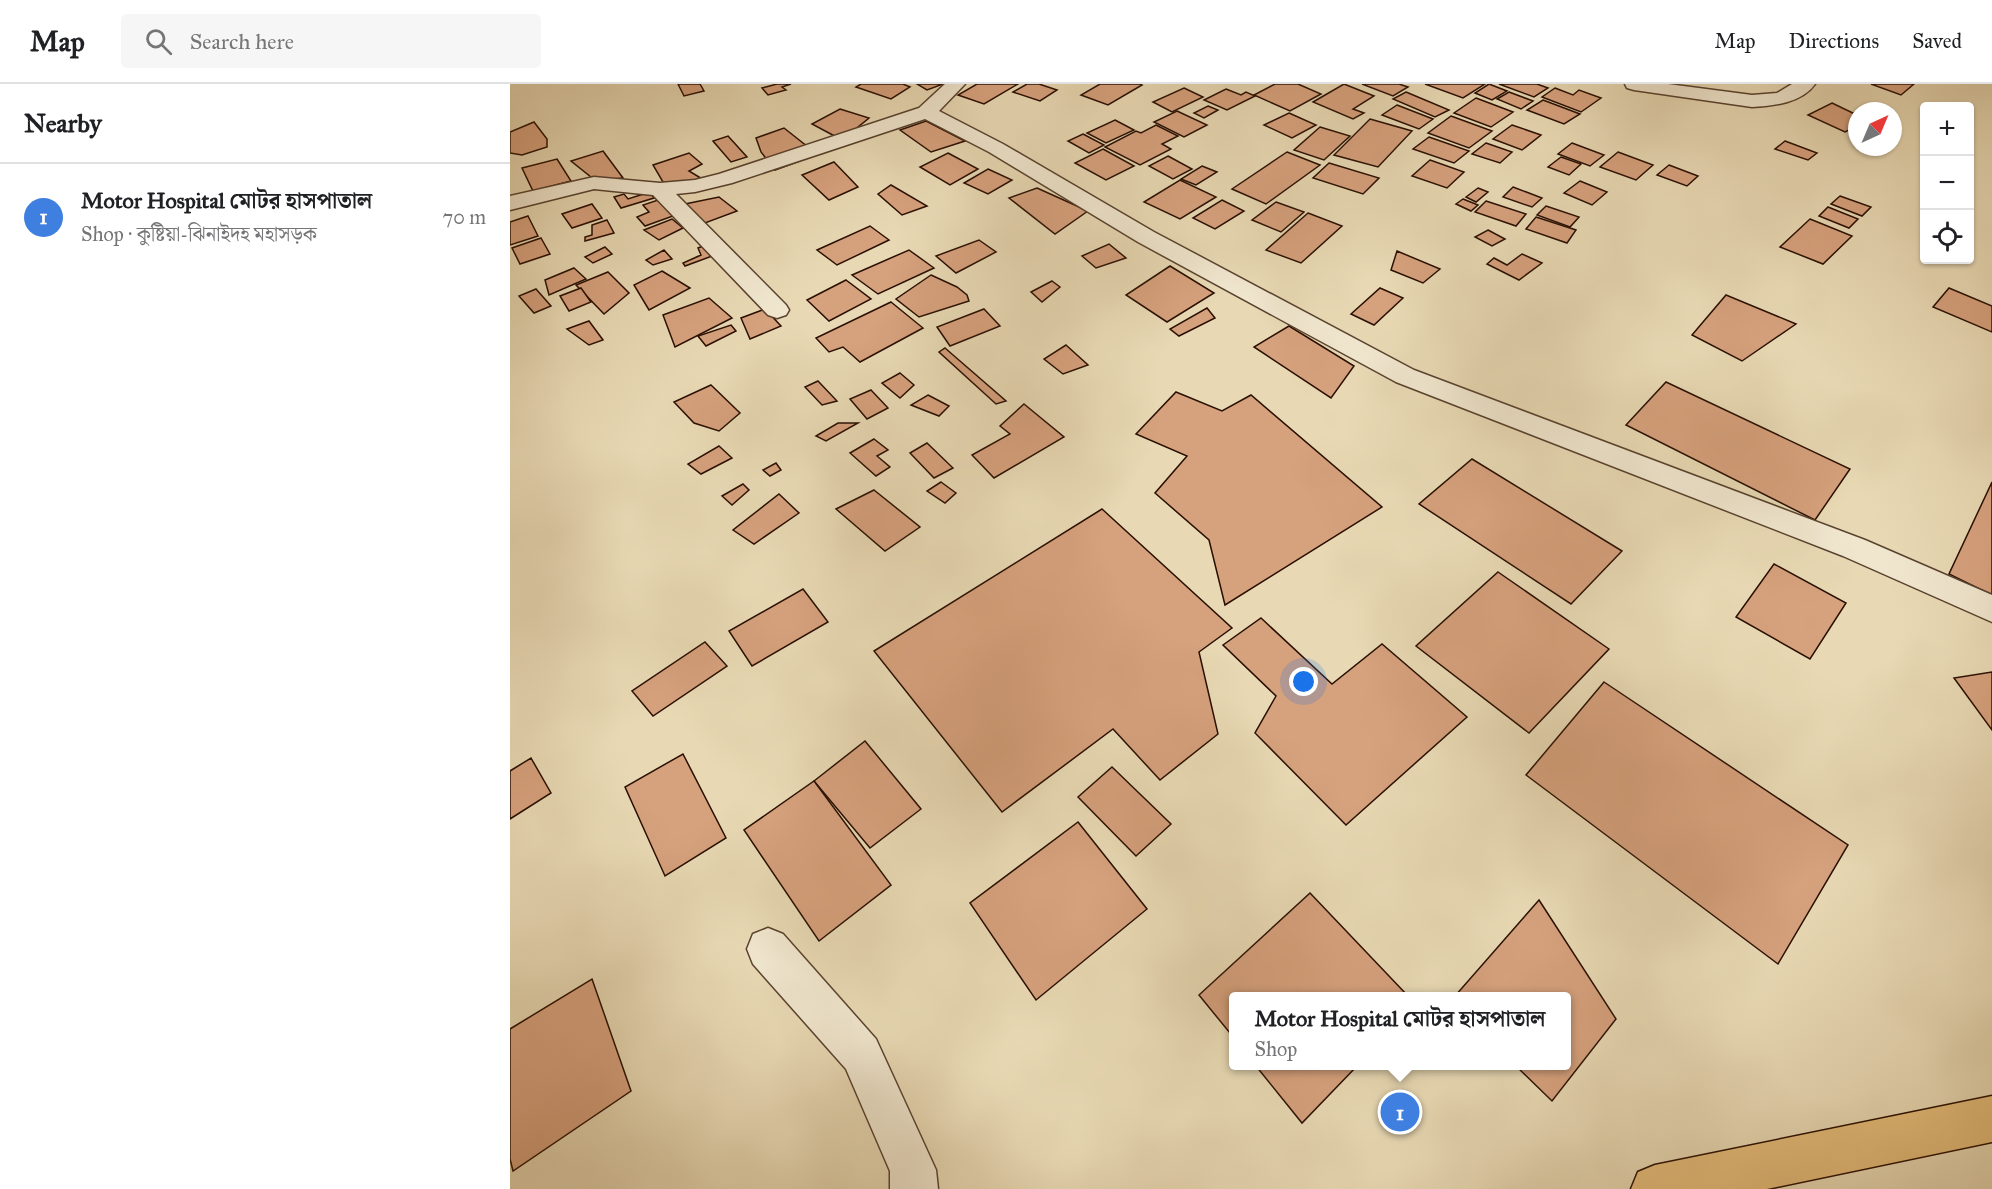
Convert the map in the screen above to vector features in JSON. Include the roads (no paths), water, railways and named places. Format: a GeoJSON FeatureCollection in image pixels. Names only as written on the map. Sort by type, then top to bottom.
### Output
{"type":"FeatureCollection","features":[{"type":"Feature","properties":{"kind":"highway"},"geometry":{"type":"LineString","coordinates":[[1655,1189],[1992,1119]]}},
{"type":"Feature","properties":{"kind":"street"},"geometry":{"type":"LineString","coordinates":[[510,203],[594,183],[660,189],[725,179],[926,112],[956,84]]}},
{"type":"Feature","properties":{"kind":"street"},"geometry":{"type":"LineString","coordinates":[[1634,84],[1731,99],[1760,100],[1780,99],[1806,84]]}},
{"type":"Feature","properties":{"kind":"street"},"geometry":{"type":"LineString","coordinates":[[926,112],[996,148],[1146,237],[1405,376],[1854,548],[1992,609]]}},
{"type":"Feature","properties":{"kind":"street"},"geometry":{"type":"LineString","coordinates":[[660,189],[777,310]]}},
{"type":"Feature","properties":{"kind":"street"},"geometry":{"type":"LineString","coordinates":[[768,949],[861,1054],[913,1170],[914,1189]]}},
{"type":"Feature","properties":{"kind":"place","name":"Motor Hospital মোটর হাসপাতাল"},"geometry":{"type":"Point","coordinates":[1400,1112]}}]}
